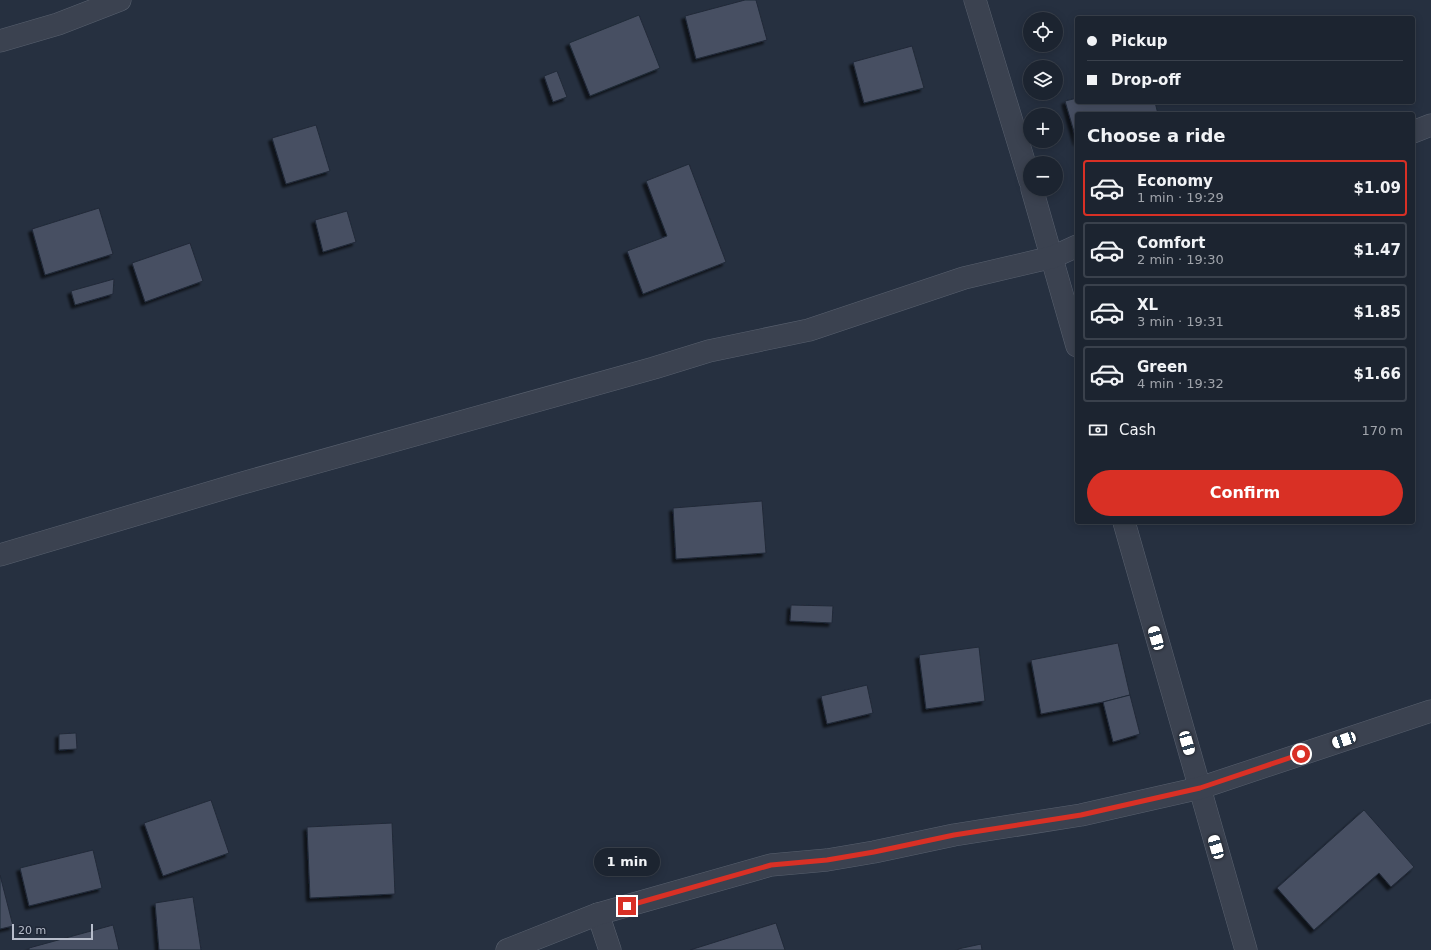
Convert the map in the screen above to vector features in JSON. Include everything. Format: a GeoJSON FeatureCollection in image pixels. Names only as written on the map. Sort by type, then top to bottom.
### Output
{"type":"FeatureCollection","features":[{"type":"Feature","properties":{"kind":"street"},"geometry":{"type":"LineString","coordinates":[[0,41],[58,24],[120,0]]}},
{"type":"Feature","properties":{"kind":"street"},"geometry":{"type":"LineString","coordinates":[[974,0],[1023,159]]}},
{"type":"Feature","properties":{"kind":"street"},"geometry":{"type":"LineString","coordinates":[[1415,131],[1431,125]]}},
{"type":"Feature","properties":{"kind":"street"},"geometry":{"type":"LineString","coordinates":[[1034,196],[1053,257],[1075,339]]}},
{"type":"Feature","properties":{"kind":"street"},"geometry":{"type":"LineString","coordinates":[[0,555],[246,482],[654,368],[709,351],[809,330],[964,278],[1053,257],[1075,247]]}},
{"type":"Feature","properties":{"kind":"street"},"geometry":{"type":"LineString","coordinates":[[1125,524],[1246,950]]}},
{"type":"Feature","properties":{"kind":"street"},"geometry":{"type":"LineString","coordinates":[[507,950],[598,914],[771,865],[827,860],[874,852],[954,835],[1081,815],[1200,788],[1431,711]]}},
{"type":"Feature","properties":{"kind":"street"},"geometry":{"type":"LineString","coordinates":[[598,914],[610,950]]}},
{"type":"Feature","properties":{"kind":"building"},"geometry":{"type":"Polygon","coordinates":[[[745,0],[756,0],[767,40],[696,59],[685,16],[745,0]]]}},
{"type":"Feature","properties":{"kind":"building"},"geometry":{"type":"Polygon","coordinates":[[[639,15],[660,68],[590,96],[569,43],[639,15]]]}},
{"type":"Feature","properties":{"kind":"building"},"geometry":{"type":"Polygon","coordinates":[[[912,46],[924,88],[864,103],[853,62],[912,46]]]}},
{"type":"Feature","properties":{"kind":"building"},"geometry":{"type":"Polygon","coordinates":[[[557,71],[567,97],[553,102],[544,76],[557,71]]]}},
{"type":"Feature","properties":{"kind":"building"},"geometry":{"type":"Polygon","coordinates":[[[1075,98],[1075,104],[1156,104],[1158,112],[1075,112],[1075,135],[1065,101],[1075,98]]]}},
{"type":"Feature","properties":{"kind":"building"},"geometry":{"type":"Polygon","coordinates":[[[316,125],[330,171],[286,184],[272,138],[316,125]]]}},
{"type":"Feature","properties":{"kind":"building"},"geometry":{"type":"Polygon","coordinates":[[[689,164],[726,262],[643,294],[627,251],[667,236],[646,181],[689,164]]]}},
{"type":"Feature","properties":{"kind":"building"},"geometry":{"type":"Polygon","coordinates":[[[99,208],[113,254],[45,275],[32,229],[99,208]]]}},
{"type":"Feature","properties":{"kind":"building"},"geometry":{"type":"Polygon","coordinates":[[[347,211],[356,242],[323,252],[315,220],[347,211]]]}},
{"type":"Feature","properties":{"kind":"building"},"geometry":{"type":"Polygon","coordinates":[[[190,243],[203,281],[145,302],[132,263],[190,243]]]}},
{"type":"Feature","properties":{"kind":"building"},"geometry":{"type":"Polygon","coordinates":[[[114,279],[113,294],[75,305],[71,291],[114,279]]]}},
{"type":"Feature","properties":{"kind":"building"},"geometry":{"type":"Polygon","coordinates":[[[762,501],[766,553],[676,559],[673,508],[762,501]]]}},
{"type":"Feature","properties":{"kind":"building"},"geometry":{"type":"Polygon","coordinates":[[[791,605],[833,606],[832,623],[790,621],[791,605]]]}},
{"type":"Feature","properties":{"kind":"building"},"geometry":{"type":"Polygon","coordinates":[[[1118,643],[1130,695],[1103,702],[1041,714],[1031,660],[1118,643]]]}},
{"type":"Feature","properties":{"kind":"building"},"geometry":{"type":"Polygon","coordinates":[[[979,647],[985,701],[926,709],[919,655],[979,647]]]}},
{"type":"Feature","properties":{"kind":"building"},"geometry":{"type":"Polygon","coordinates":[[[867,685],[873,713],[827,724],[821,696],[867,685]]]}},
{"type":"Feature","properties":{"kind":"building"},"geometry":{"type":"Polygon","coordinates":[[[1130,695],[1140,734],[1113,742],[1103,702],[1130,695]]]}},
{"type":"Feature","properties":{"kind":"building"},"geometry":{"type":"Polygon","coordinates":[[[76,733],[77,749],[59,750],[59,734],[76,733]]]}},
{"type":"Feature","properties":{"kind":"building"},"geometry":{"type":"Polygon","coordinates":[[[211,800],[229,853],[163,876],[144,823],[211,800]]]}},
{"type":"Feature","properties":{"kind":"building"},"geometry":{"type":"Polygon","coordinates":[[[1364,810],[1414,867],[1391,887],[1379,873],[1314,930],[1277,888],[1364,810]]]}},
{"type":"Feature","properties":{"kind":"building"},"geometry":{"type":"Polygon","coordinates":[[[392,823],[395,894],[310,898],[307,827],[392,823]]]}},
{"type":"Feature","properties":{"kind":"building"},"geometry":{"type":"Polygon","coordinates":[[[93,850],[102,888],[29,906],[20,868],[93,850]]]}},
{"type":"Feature","properties":{"kind":"building"},"geometry":{"type":"Polygon","coordinates":[[[0,875],[13,926],[0,929],[0,875]]]}},
{"type":"Feature","properties":{"kind":"building"},"geometry":{"type":"Polygon","coordinates":[[[193,897],[201,950],[159,950],[155,903],[193,897]]]}},
{"type":"Feature","properties":{"kind":"building"},"geometry":{"type":"Polygon","coordinates":[[[776,923],[785,950],[690,950],[776,923]]]}},
{"type":"Feature","properties":{"kind":"building"},"geometry":{"type":"Polygon","coordinates":[[[113,925],[119,950],[29,950],[29,948],[113,925]]]}},
{"type":"Feature","properties":{"kind":"building"},"geometry":{"type":"Polygon","coordinates":[[[981,944],[982,950],[958,950],[958,949],[981,944]]]}},
{"type":"Feature","properties":{"kind":"route"},"geometry":{"type":"LineString","coordinates":[[627,906],[771,865],[827,860],[874,852],[954,835],[1081,815],[1200,788],[1301,754]]}}]}
